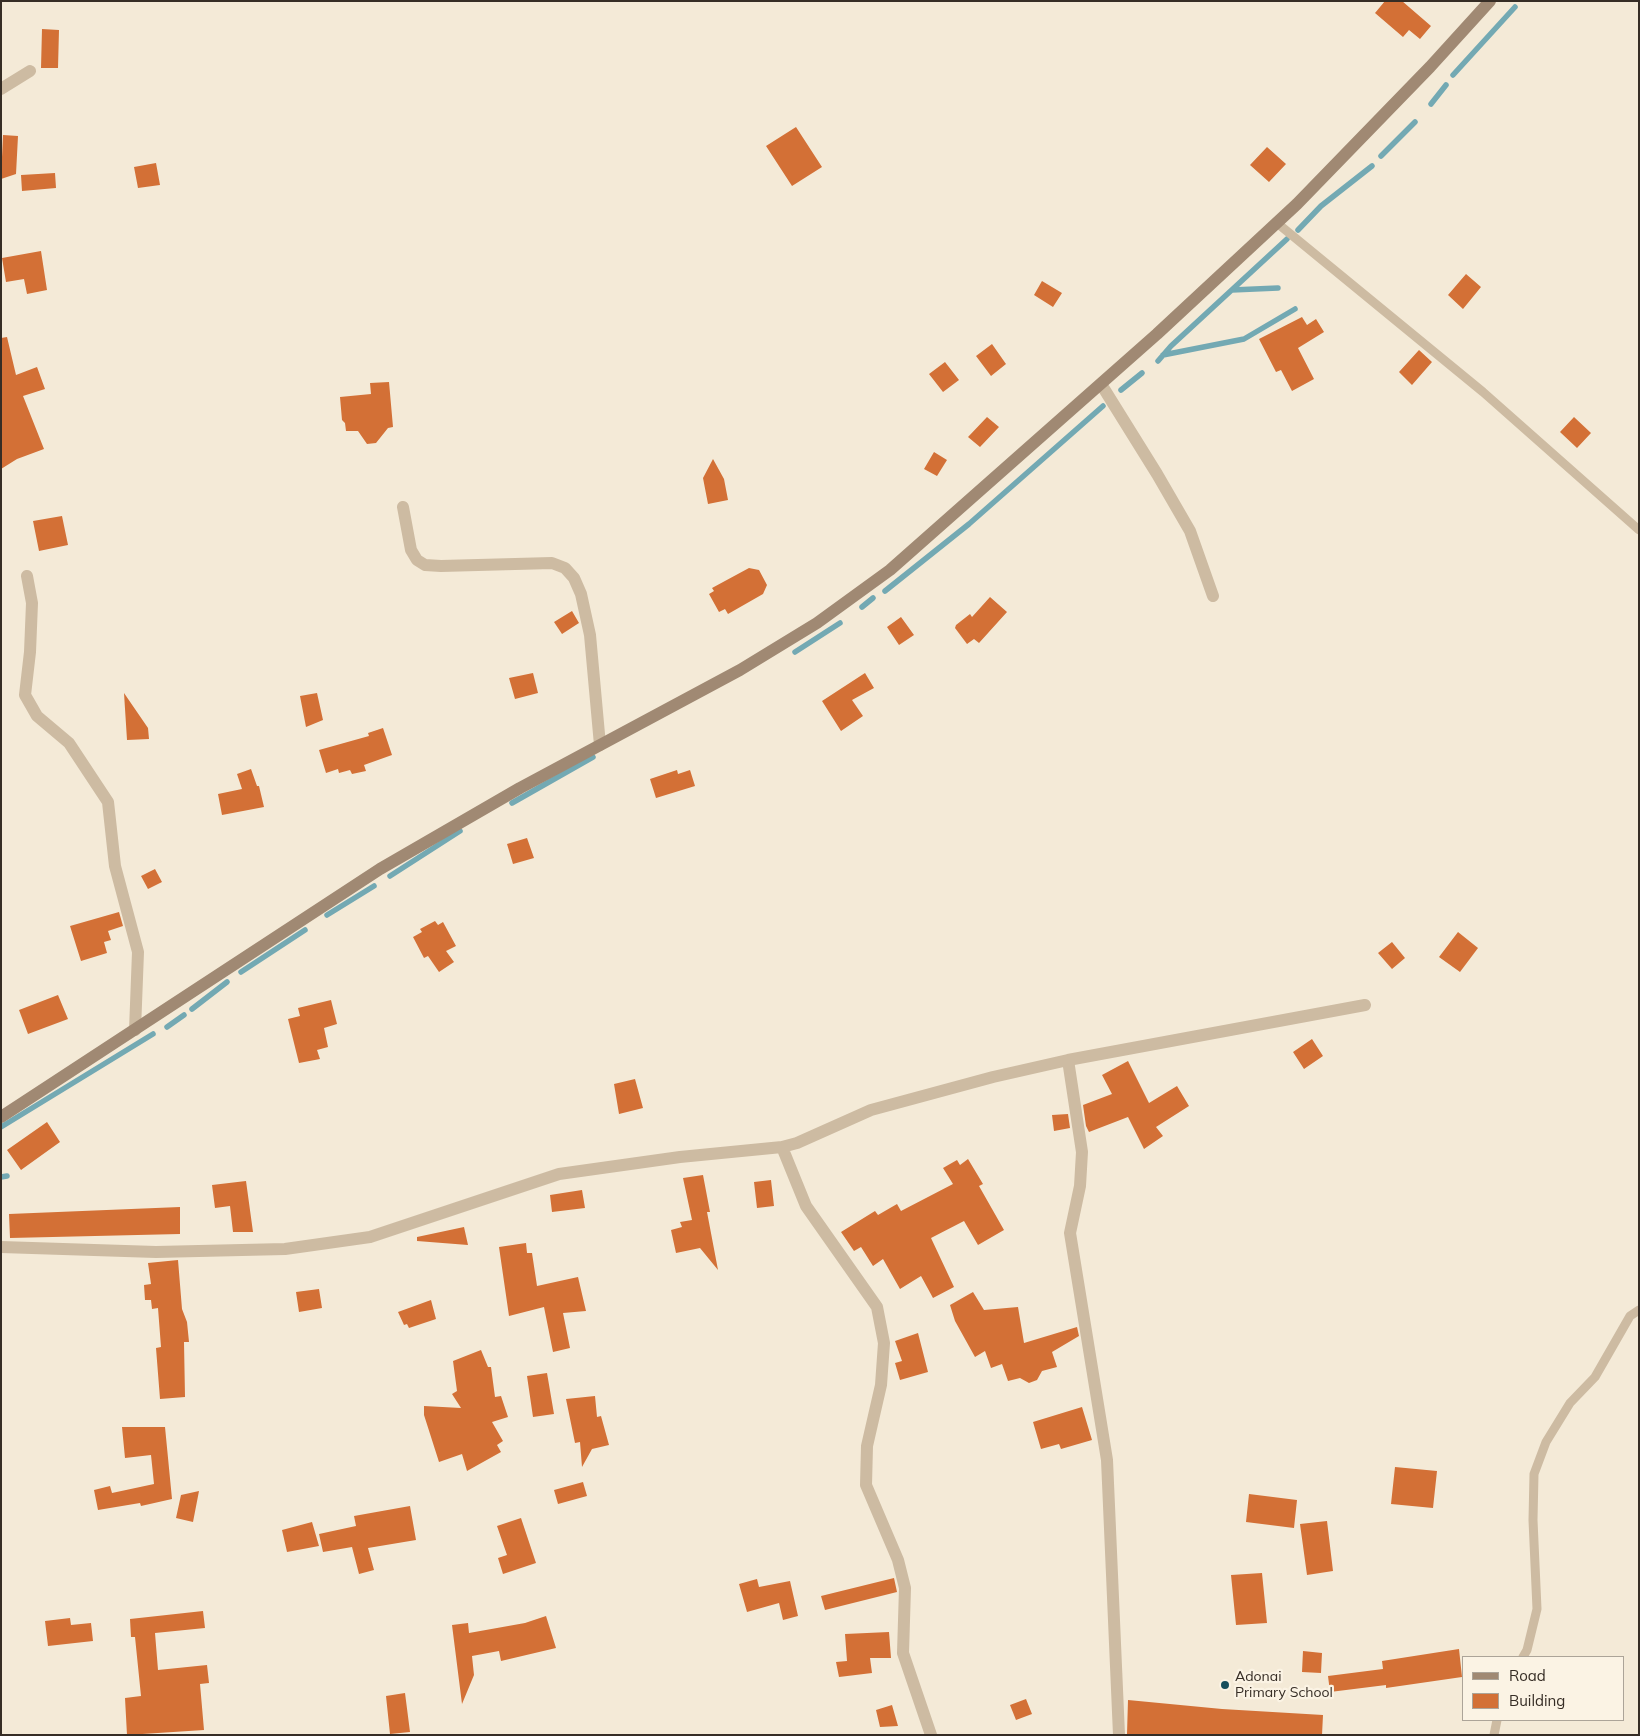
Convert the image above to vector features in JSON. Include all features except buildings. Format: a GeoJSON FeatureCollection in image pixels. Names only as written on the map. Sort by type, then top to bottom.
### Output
{"type":"FeatureCollection","features":[{"type":"Feature","properties":{"kind":"street"},"geometry":{"type":"LineString","coordinates":[[1,1117],[380,869],[600,745],[740,670],[824,617],[890,570],[1101,384],[1278,223],[1430,67],[1490,1]]}},
{"type":"Feature","properties":{"kind":"street"},"geometry":{"type":"LineString","coordinates":[[1,89],[30,71]]}},
{"type":"Feature","properties":{"kind":"street"},"geometry":{"type":"LineString","coordinates":[[1101,384],[1190,531],[1213,596]]}},
{"type":"Feature","properties":{"kind":"street"},"geometry":{"type":"LineString","coordinates":[[403,507],[411,550],[417,560],[425,565],[552,563],[565,568],[574,578],[581,594],[590,635],[600,745]]}},
{"type":"Feature","properties":{"kind":"street"},"geometry":{"type":"LineString","coordinates":[[28,576],[32,603],[30,652],[25,695],[37,716],[69,743],[108,802],[115,866],[138,952],[135,1030]]}},
{"type":"Feature","properties":{"kind":"street"},"geometry":{"type":"LineString","coordinates":[[1,1247],[156,1252],[286,1249],[370,1237],[559,1174],[797,1143],[871,1110],[993,1077],[1068,1060],[1365,1005]]}},
{"type":"Feature","properties":{"kind":"street"},"geometry":{"type":"LineString","coordinates":[[1068,1060],[1082,1152],[1080,1186],[1070,1233],[1107,1460],[1119,1735]]}},
{"type":"Feature","properties":{"kind":"street"},"geometry":{"type":"LineString","coordinates":[[782,1146],[806,1206],[877,1307],[884,1343],[881,1384],[867,1446],[866,1485],[898,1560],[905,1588],[903,1653],[931,1735]]}},
{"type":"Feature","properties":{"kind":"lane"},"geometry":{"type":"LineString","coordinates":[[1278,223],[1483,392],[1639,530]]}},
{"type":"Feature","properties":{"kind":"lane"},"geometry":{"type":"LineString","coordinates":[[1523,1656],[1527,1650],[1537,1609],[1533,1520],[1534,1474],[1546,1442],[1570,1403],[1595,1377],[1630,1316],[1639,1310]]}},
{"type":"Feature","properties":{"kind":"lane"},"geometry":{"type":"LineString","coordinates":[[1494,1735],[1496,1721]]}},
{"type":"Feature","properties":{"kind":"waterway"},"geometry":{"type":"LineString","coordinates":[[1453,75],[1515,7]]}},
{"type":"Feature","properties":{"kind":"waterway"},"geometry":{"type":"LineString","coordinates":[[1431,104],[1446,85]]}},
{"type":"Feature","properties":{"kind":"waterway"},"geometry":{"type":"LineString","coordinates":[[1381,156],[1415,122]]}},
{"type":"Feature","properties":{"kind":"waterway"},"geometry":{"type":"LineString","coordinates":[[1298,230],[1321,206],[1372,166]]}},
{"type":"Feature","properties":{"kind":"waterway"},"geometry":{"type":"LineString","coordinates":[[1158,361],[1171,346],[1287,239]]}},
{"type":"Feature","properties":{"kind":"waterway"},"geometry":{"type":"LineString","coordinates":[[1232,290],[1278,288]]}},
{"type":"Feature","properties":{"kind":"waterway"},"geometry":{"type":"LineString","coordinates":[[1163,355],[1244,339],[1295,309]]}},
{"type":"Feature","properties":{"kind":"waterway"},"geometry":{"type":"LineString","coordinates":[[1121,390],[1142,373]]}},
{"type":"Feature","properties":{"kind":"waterway"},"geometry":{"type":"LineString","coordinates":[[885,591],[969,524],[1103,406]]}},
{"type":"Feature","properties":{"kind":"waterway"},"geometry":{"type":"LineString","coordinates":[[862,607],[873,598]]}},
{"type":"Feature","properties":{"kind":"waterway"},"geometry":{"type":"LineString","coordinates":[[795,652],[840,623]]}},
{"type":"Feature","properties":{"kind":"waterway"},"geometry":{"type":"LineString","coordinates":[[512,803],[593,757]]}},
{"type":"Feature","properties":{"kind":"waterway"},"geometry":{"type":"LineString","coordinates":[[390,876],[460,831]]}},
{"type":"Feature","properties":{"kind":"waterway"},"geometry":{"type":"LineString","coordinates":[[327,915],[374,886]]}},
{"type":"Feature","properties":{"kind":"waterway"},"geometry":{"type":"LineString","coordinates":[[241,972],[305,930]]}},
{"type":"Feature","properties":{"kind":"waterway"},"geometry":{"type":"LineString","coordinates":[[192,1009],[227,982]]}},
{"type":"Feature","properties":{"kind":"waterway"},"geometry":{"type":"LineString","coordinates":[[167,1027],[184,1015]]}},
{"type":"Feature","properties":{"kind":"waterway"},"geometry":{"type":"LineString","coordinates":[[1,1127],[153,1034]]}},
{"type":"Feature","properties":{"kind":"waterway"},"geometry":{"type":"LineString","coordinates":[[1,1177],[7,1176]]}},
{"type":"Feature","properties":{"kind":"place","name":"Adonai Primary School"},"geometry":{"type":"Point","coordinates":[1225,1685]}}]}
